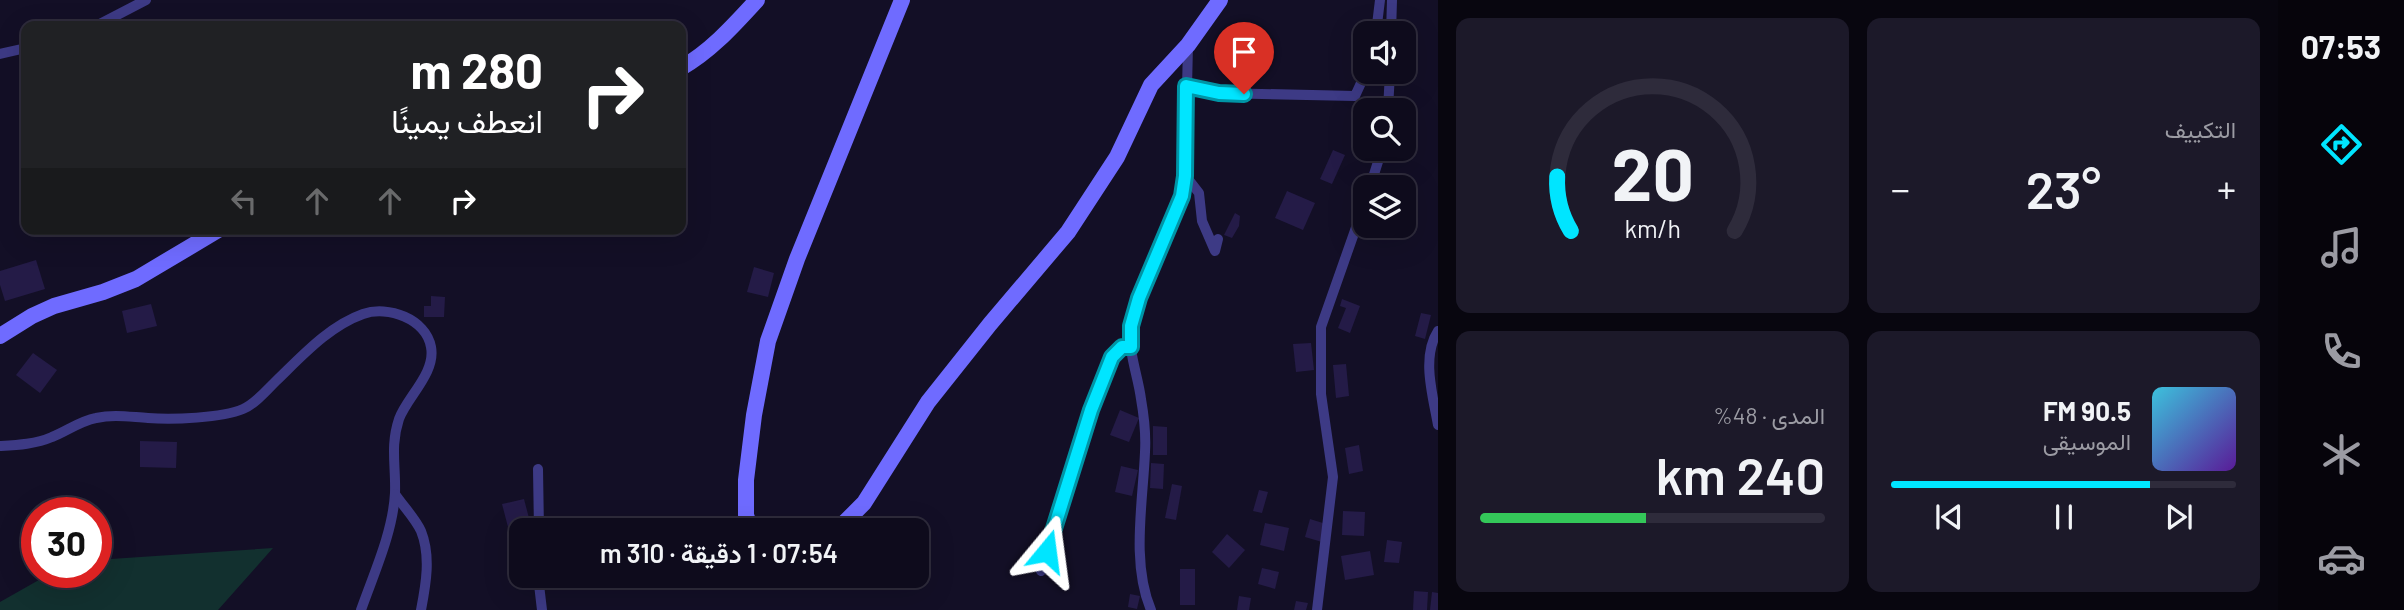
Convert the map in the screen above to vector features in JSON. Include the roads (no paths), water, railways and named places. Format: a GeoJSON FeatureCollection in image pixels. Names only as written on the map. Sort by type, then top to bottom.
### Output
{"type":"FeatureCollection","features":[{"type":"Feature","properties":{"kind":"street"},"geometry":{"type":"LineString","coordinates":[[106,21],[146,0]]}},
{"type":"Feature","properties":{"kind":"street"},"geometry":{"type":"LineString","coordinates":[[686,65],[727,33],[757,0]]}},
{"type":"Feature","properties":{"kind":"street"},"geometry":{"type":"LineString","coordinates":[[747,518],[746,480],[754,415],[768,341],[797,259],[902,0]]}},
{"type":"Feature","properties":{"kind":"street"},"geometry":{"type":"LineString","coordinates":[[849,518],[864,503],[928,402],[1068,232],[1117,157],[1151,85],[1188,44],[1220,0]]}},
{"type":"Feature","properties":{"kind":"street"},"geometry":{"type":"LineString","coordinates":[[1377,21],[1380,0]]}},
{"type":"Feature","properties":{"kind":"street"},"geometry":{"type":"LineString","coordinates":[[1391,21],[1392,0]]}},
{"type":"Feature","properties":{"kind":"street"},"geometry":{"type":"LineString","coordinates":[[1151,610],[1143,592],[1140,522],[1145,439],[1131,347],[1131,326],[1139,298],[1182,196],[1185,176],[1188,44]]}},
{"type":"Feature","properties":{"kind":"street"},"geometry":{"type":"LineString","coordinates":[[0,54],[21,49]]}},
{"type":"Feature","properties":{"kind":"street"},"geometry":{"type":"LineString","coordinates":[[1186,86],[1219,93],[1355,96],[1360,84]]}},
{"type":"Feature","properties":{"kind":"street"},"geometry":{"type":"LineString","coordinates":[[1185,176],[1199,193],[1202,221],[1215,251],[1218,239]]}},
{"type":"Feature","properties":{"kind":"street"},"geometry":{"type":"LineString","coordinates":[[0,336],[54,306],[136,279],[210,235]]}},
{"type":"Feature","properties":{"kind":"street"},"geometry":{"type":"LineString","coordinates":[[1317,610],[1333,477],[1321,394],[1321,327],[1353,236]]}},
{"type":"Feature","properties":{"kind":"street"},"geometry":{"type":"LineString","coordinates":[[0,446],[51,438],[96,418],[125,415],[149,418],[219,415],[245,408],[336,327],[365,313],[386,310],[412,320],[425,332],[431,348],[429,365],[400,418],[393,450],[395,494],[386,538],[361,610]]}},
{"type":"Feature","properties":{"kind":"street"},"geometry":{"type":"LineString","coordinates":[[1438,331],[1432,340],[1429,365],[1438,425]]}},
{"type":"Feature","properties":{"kind":"street"},"geometry":{"type":"LineString","coordinates":[[1041,571],[1091,410],[1112,357],[1122,347],[1131,347]]}},
{"type":"Feature","properties":{"kind":"street"},"geometry":{"type":"LineString","coordinates":[[538,469],[539,518]]}},
{"type":"Feature","properties":{"kind":"street"},"geometry":{"type":"LineString","coordinates":[[395,494],[421,530],[427,555],[426,585],[421,610]]}},
{"type":"Feature","properties":{"kind":"street"},"geometry":{"type":"LineString","coordinates":[[539,588],[542,610]]}}]}
